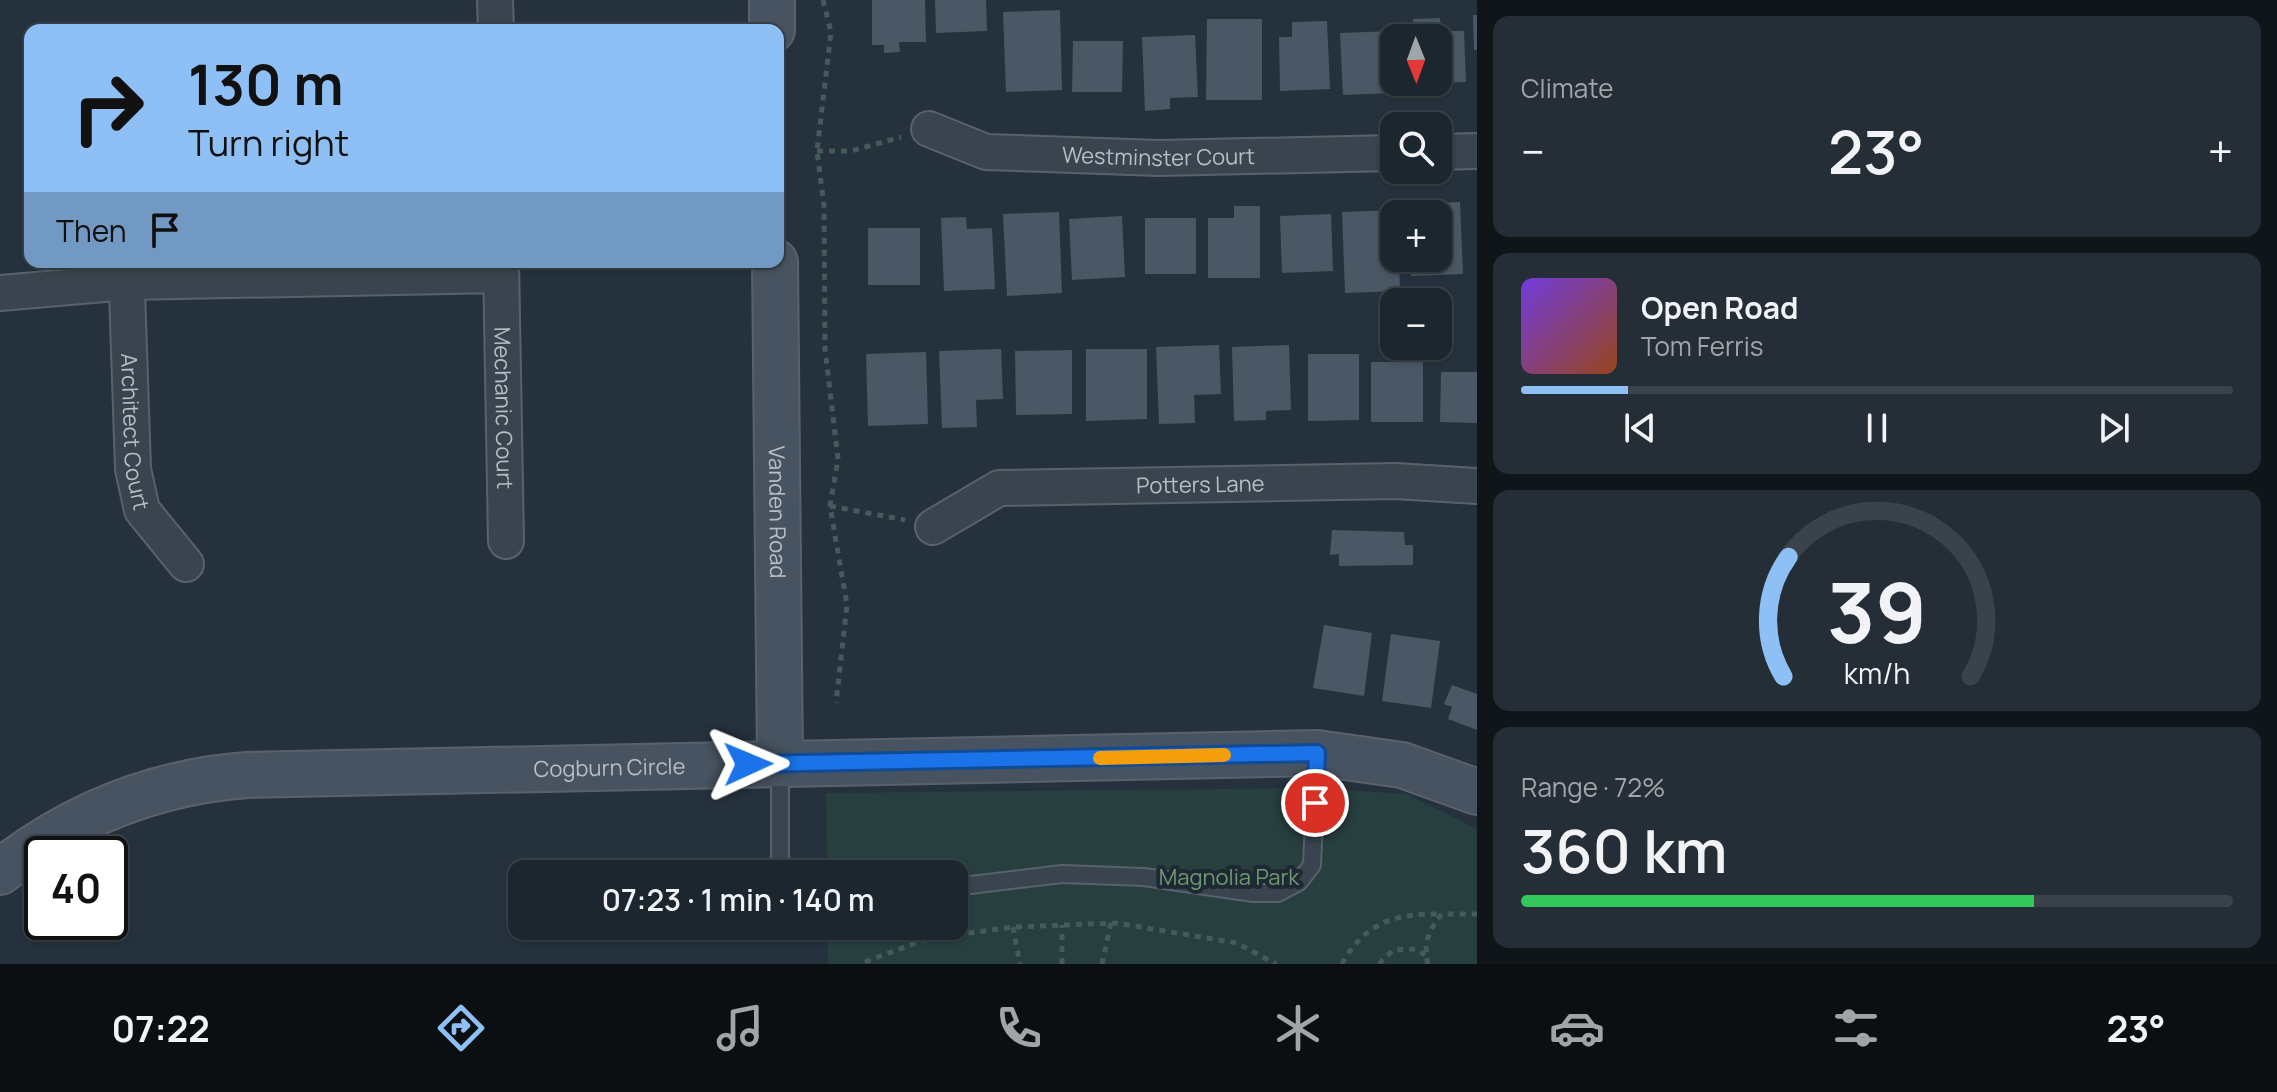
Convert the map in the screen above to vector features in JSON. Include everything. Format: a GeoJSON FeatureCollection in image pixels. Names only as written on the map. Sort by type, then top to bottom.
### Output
{"type":"FeatureCollection","features":[{"type":"Feature","properties":{"kind":"street"},"geometry":{"type":"LineString","coordinates":[[495,0],[496,24]]}},
{"type":"Feature","properties":{"kind":"street"},"geometry":{"type":"LineString","coordinates":[[772,0],[772,24]]}},
{"type":"Feature","properties":{"kind":"street","name":"Westminster Court"},"geometry":{"type":"LineString","coordinates":[[929,129],[986,152],[1159,158],[1380,153]]}},
{"type":"Feature","properties":{"kind":"street"},"geometry":{"type":"LineString","coordinates":[[1452,152],[1477,151]]}},
{"type":"Feature","properties":{"kind":"street"},"geometry":{"type":"LineString","coordinates":[[0,293],[126,272],[501,268]]}},
{"type":"Feature","properties":{"kind":"street","name":"Mechanic Court"},"geometry":{"type":"LineString","coordinates":[[501,268],[506,541]]}},
{"type":"Feature","properties":{"kind":"street","name":"Vanden Road"},"geometry":{"type":"LineString","coordinates":[[775,268],[780,763]]}},
{"type":"Feature","properties":{"kind":"street","name":"Architect Court"},"geometry":{"type":"LineString","coordinates":[[126,272],[133,469],[142,510],[186,564]]}},
{"type":"Feature","properties":{"kind":"street","name":"Potters Lane"},"geometry":{"type":"LineString","coordinates":[[933,527],[999,488],[1395,481],[1477,486]]}},
{"type":"Feature","properties":{"kind":"street","name":"Cogburn Circle"},"geometry":{"type":"LineString","coordinates":[[0,872],[26,851],[91,814],[155,790],[216,777],[1317,753],[1402,765],[1477,792]]}},
{"type":"Feature","properties":{"kind":"lane"},"geometry":{"type":"LineString","coordinates":[[968,885],[1062,874],[1144,877],[1253,893],[1278,893],[1299,882],[1312,865],[1317,753]]}},
{"type":"Feature","properties":{"kind":"lane"},"geometry":{"type":"LineString","coordinates":[[780,763],[780,860]]}},
{"type":"Feature","properties":{"kind":"path"},"geometry":{"type":"LineString","coordinates":[[823,0],[831,32],[817,151],[824,205],[825,349],[838,459],[830,506],[847,605],[836,703]]}},
{"type":"Feature","properties":{"kind":"path"},"geometry":{"type":"LineString","coordinates":[[817,151],[851,151],[929,129]]}},
{"type":"Feature","properties":{"kind":"path"},"geometry":{"type":"LineString","coordinates":[[830,506],[933,527]]}},
{"type":"Feature","properties":{"kind":"path"},"geometry":{"type":"LineString","coordinates":[[1342,964],[1351,946],[1387,920],[1410,913],[1477,914]]}},
{"type":"Feature","properties":{"kind":"path"},"geometry":{"type":"LineString","coordinates":[[1428,964],[1425,955],[1432,925],[1442,914]]}},
{"type":"Feature","properties":{"kind":"path"},"geometry":{"type":"LineString","coordinates":[[1102,964],[1111,923]]}},
{"type":"Feature","properties":{"kind":"path"},"geometry":{"type":"LineString","coordinates":[[865,962],[926,939],[1013,927],[1111,923],[1150,926],[1237,943],[1276,964]]}},
{"type":"Feature","properties":{"kind":"path"},"geometry":{"type":"LineString","coordinates":[[1062,925],[1062,964]]}},
{"type":"Feature","properties":{"kind":"path"},"geometry":{"type":"LineString","coordinates":[[1013,927],[1020,964]]}},
{"type":"Feature","properties":{"kind":"path"},"geometry":{"type":"LineString","coordinates":[[1379,964],[1393,950],[1416,949],[1425,955]]}},
{"type":"Feature","properties":{"kind":"green space","name":"Magnolia Park"},"geometry":{"type":"Polygon","coordinates":[[[1315,788],[1406,794],[1477,829],[1477,964],[828,964],[828,940],[968,940],[968,860],[827,860],[826,793],[1315,788]]]}},
{"type":"Feature","properties":{"kind":"building"},"geometry":{"type":"Polygon","coordinates":[[[872,0],[925,0],[926,42],[899,42],[900,52],[884,53],[884,45],[872,45],[872,0]]]}},
{"type":"Feature","properties":{"kind":"building"},"geometry":{"type":"Polygon","coordinates":[[[935,0],[986,0],[987,31],[936,33],[935,0]]]}},
{"type":"Feature","properties":{"kind":"building"},"geometry":{"type":"Polygon","coordinates":[[[1060,10],[1062,90],[1006,92],[1003,12],[1060,10]]]}},
{"type":"Feature","properties":{"kind":"building"},"geometry":{"type":"Polygon","coordinates":[[[1473,15],[1477,15],[1477,50],[1474,50],[1473,15]]]}},
{"type":"Feature","properties":{"kind":"building"},"geometry":{"type":"Polygon","coordinates":[[[1440,18],[1440,24],[1413,24],[1413,19],[1440,18]]]}},
{"type":"Feature","properties":{"kind":"building"},"geometry":{"type":"Polygon","coordinates":[[[1207,19],[1262,19],[1262,100],[1206,100],[1207,19]]]}},
{"type":"Feature","properties":{"kind":"building"},"geometry":{"type":"Polygon","coordinates":[[[1327,21],[1330,89],[1280,91],[1279,37],[1292,37],[1292,22],[1327,21]]]}},
{"type":"Feature","properties":{"kind":"building"},"geometry":{"type":"Polygon","coordinates":[[[1380,31],[1380,94],[1343,95],[1340,33],[1380,31]]]}},
{"type":"Feature","properties":{"kind":"building"},"geometry":{"type":"Polygon","coordinates":[[[1452,31],[1464,31],[1466,82],[1452,82],[1452,31]]]}},
{"type":"Feature","properties":{"kind":"building"},"geometry":{"type":"Polygon","coordinates":[[[1195,35],[1198,97],[1170,98],[1170,109],[1145,111],[1142,37],[1195,35]]]}},
{"type":"Feature","properties":{"kind":"building"},"geometry":{"type":"Polygon","coordinates":[[[1073,41],[1123,41],[1122,92],[1072,92],[1073,41]]]}},
{"type":"Feature","properties":{"kind":"building"},"geometry":{"type":"Polygon","coordinates":[[[1452,202],[1460,202],[1463,274],[1411,276],[1411,272],[1452,272],[1452,202]]]}},
{"type":"Feature","properties":{"kind":"building"},"geometry":{"type":"Polygon","coordinates":[[[1234,206],[1260,206],[1260,278],[1208,278],[1208,218],[1234,218],[1234,206]]]}},
{"type":"Feature","properties":{"kind":"building"},"geometry":{"type":"Polygon","coordinates":[[[1380,211],[1380,272],[1399,272],[1400,288],[1345,293],[1342,212],[1380,211]]]}},
{"type":"Feature","properties":{"kind":"building"},"geometry":{"type":"Polygon","coordinates":[[[1059,212],[1062,293],[1007,296],[1003,214],[1059,212]]]}},
{"type":"Feature","properties":{"kind":"building"},"geometry":{"type":"Polygon","coordinates":[[[1331,214],[1333,271],[1282,273],[1280,216],[1331,214]]]}},
{"type":"Feature","properties":{"kind":"building"},"geometry":{"type":"Polygon","coordinates":[[[1122,216],[1125,277],[1072,280],[1069,219],[1122,216]]]}},
{"type":"Feature","properties":{"kind":"building"},"geometry":{"type":"Polygon","coordinates":[[[966,217],[967,229],[992,228],[995,289],[944,291],[941,218],[966,217]]]}},
{"type":"Feature","properties":{"kind":"building"},"geometry":{"type":"Polygon","coordinates":[[[1145,218],[1196,218],[1196,274],[1145,274],[1145,218]]]}},
{"type":"Feature","properties":{"kind":"building"},"geometry":{"type":"Polygon","coordinates":[[[868,228],[920,228],[920,285],[868,285],[868,228]]]}},
{"type":"Feature","properties":{"kind":"building"},"geometry":{"type":"Polygon","coordinates":[[[1219,345],[1221,394],[1194,395],[1195,423],[1159,424],[1156,347],[1219,345]]]}},
{"type":"Feature","properties":{"kind":"building"},"geometry":{"type":"Polygon","coordinates":[[[1289,345],[1291,410],[1266,411],[1266,420],[1234,421],[1232,347],[1289,345]]]}},
{"type":"Feature","properties":{"kind":"building"},"geometry":{"type":"Polygon","coordinates":[[[1001,349],[1003,399],[976,400],[977,427],[942,428],[939,351],[1001,349]]]}},
{"type":"Feature","properties":{"kind":"building"},"geometry":{"type":"Polygon","coordinates":[[[1086,349],[1147,349],[1147,419],[1086,421],[1086,349]]]}},
{"type":"Feature","properties":{"kind":"building"},"geometry":{"type":"Polygon","coordinates":[[[1072,350],[1072,414],[1016,415],[1015,351],[1072,350]]]}},
{"type":"Feature","properties":{"kind":"building"},"geometry":{"type":"Polygon","coordinates":[[[926,352],[928,424],[868,426],[866,354],[926,352]]]}},
{"type":"Feature","properties":{"kind":"building"},"geometry":{"type":"Polygon","coordinates":[[[1308,354],[1359,354],[1359,420],[1308,421],[1308,354]]]}},
{"type":"Feature","properties":{"kind":"building"},"geometry":{"type":"Polygon","coordinates":[[[1371,362],[1423,362],[1423,422],[1371,422],[1371,362]]]}},
{"type":"Feature","properties":{"kind":"building"},"geometry":{"type":"Polygon","coordinates":[[[1441,372],[1477,372],[1477,423],[1440,422],[1441,372]]]}},
{"type":"Feature","properties":{"kind":"building"},"geometry":{"type":"Polygon","coordinates":[[[1332,530],[1404,532],[1405,545],[1413,545],[1413,565],[1339,566],[1339,554],[1330,555],[1332,530]]]}},
{"type":"Feature","properties":{"kind":"building"},"geometry":{"type":"Polygon","coordinates":[[[1324,625],[1372,633],[1364,696],[1313,688],[1324,625]]]}},
{"type":"Feature","properties":{"kind":"building"},"geometry":{"type":"Polygon","coordinates":[[[1391,634],[1440,641],[1431,708],[1382,701],[1391,634]]]}},
{"type":"Feature","properties":{"kind":"building"},"geometry":{"type":"Polygon","coordinates":[[[1452,685],[1477,694],[1477,730],[1448,719],[1452,707],[1444,704],[1452,685]]]}},
{"type":"Feature","properties":{"kind":"slow traffic"},"geometry":{"type":"LineString","coordinates":[[1100,758],[1224,755]]}},
{"type":"Feature","properties":{"kind":"route"},"geometry":{"type":"LineString","coordinates":[[748,764],[1317,753],[1315,803]]}}]}
